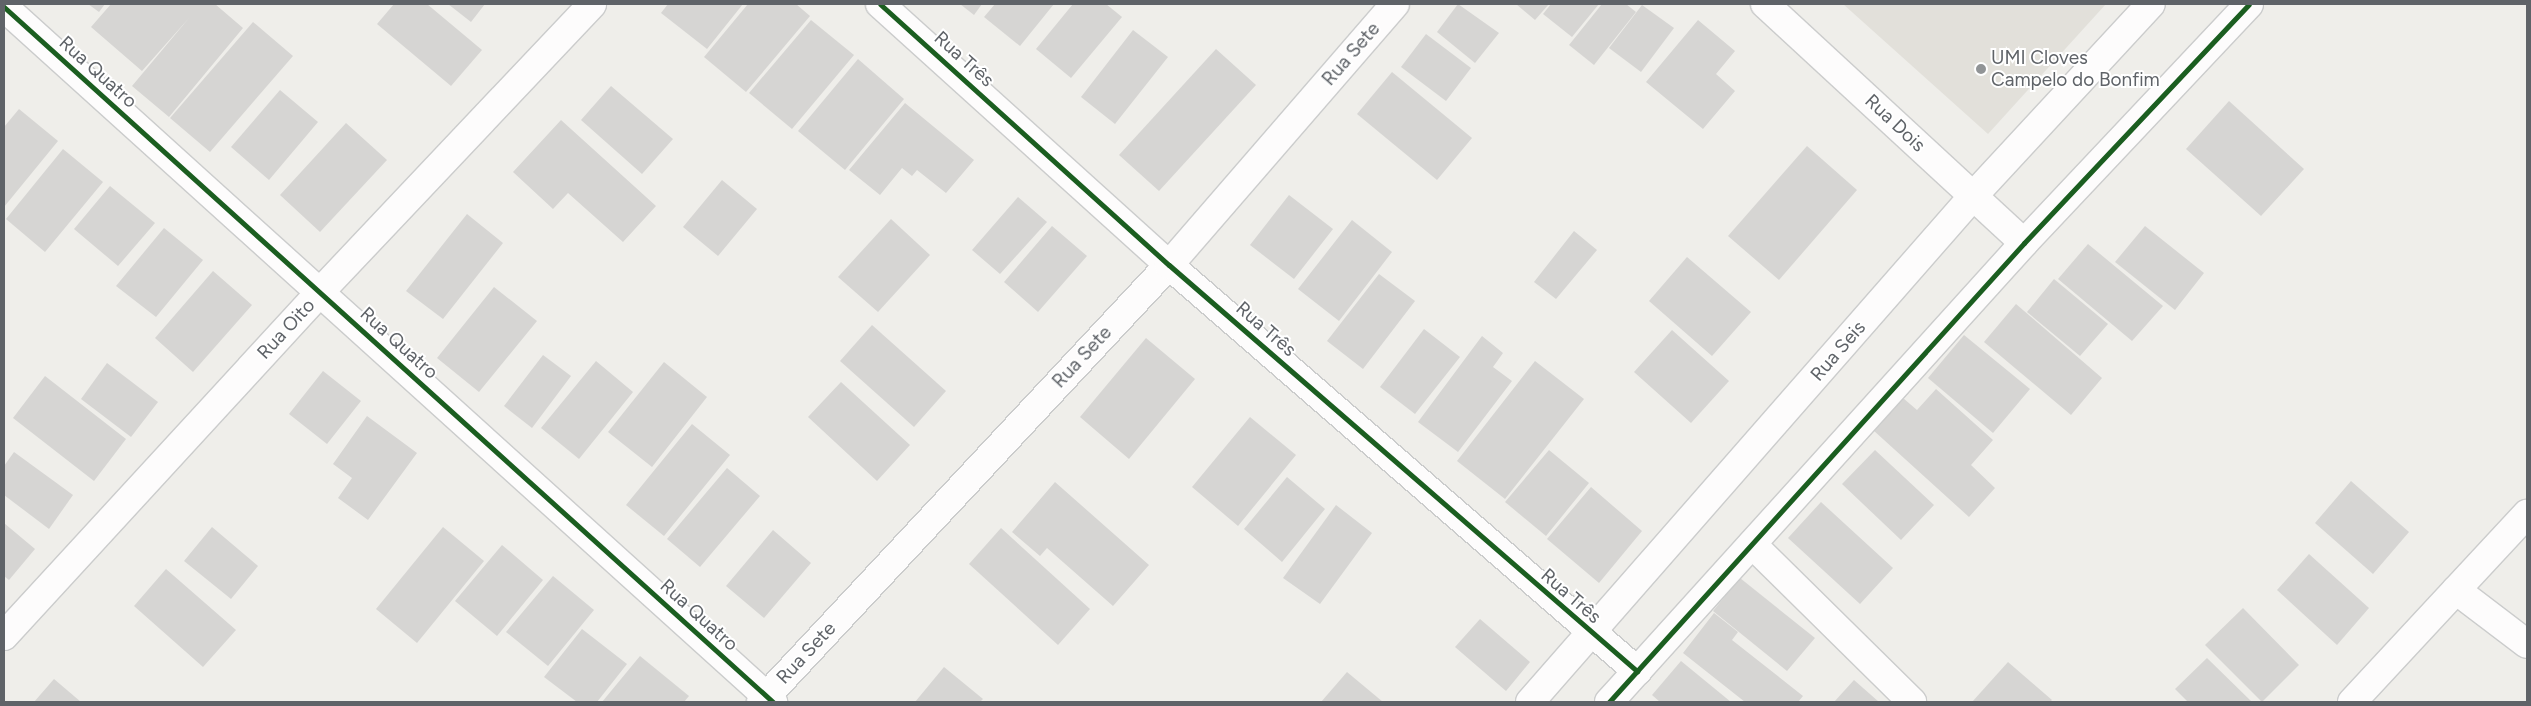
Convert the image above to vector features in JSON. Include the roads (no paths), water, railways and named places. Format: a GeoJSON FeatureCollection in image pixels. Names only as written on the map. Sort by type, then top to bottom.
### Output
{"type":"FeatureCollection","features":[{"type":"Feature","properties":{"kind":"street","name":"Rua Oito"},"geometry":{"type":"LineString","coordinates":[[4,636],[320,292],[592,4]]}},
{"type":"Feature","properties":{"kind":"street","name":"Rua Três"},"geometry":{"type":"LineString","coordinates":[[880,4],[1169,264],[1591,633],[1638,671]]}},
{"type":"Feature","properties":{"kind":"street","name":"Rua Sete"},"geometry":{"type":"LineString","coordinates":[[766,700],[1169,264],[1395,4]]}},
{"type":"Feature","properties":{"kind":"street","name":"Rua Dois"},"geometry":{"type":"LineString","coordinates":[[1765,4],[2024,243]]}},
{"type":"Feature","properties":{"kind":"street","name":"Rua Seis"},"geometry":{"type":"LineString","coordinates":[[1530,702],[1974,195],[2151,4]]}},
{"type":"Feature","properties":{"kind":"street"},"geometry":{"type":"LineString","coordinates":[[1609,702],[2024,243],[2249,4]]}},
{"type":"Feature","properties":{"kind":"street","name":"Rua Quatro"},"geometry":{"type":"LineString","coordinates":[[4,7],[320,292],[766,700]]}},
{"type":"Feature","properties":{"kind":"street"},"geometry":{"type":"LineString","coordinates":[[2352,702],[2527,514]]}},
{"type":"Feature","properties":{"kind":"street"},"geometry":{"type":"LineString","coordinates":[[1752,544],[1912,702]]}},
{"type":"Feature","properties":{"kind":"street"},"geometry":{"type":"LineString","coordinates":[[2456,590],[2527,644]]}},
{"type":"Feature","properties":{"kind":"place","name":"UMI Cloves Campelo do Bonfim"},"geometry":{"type":"Point","coordinates":[1981,69]}}]}
